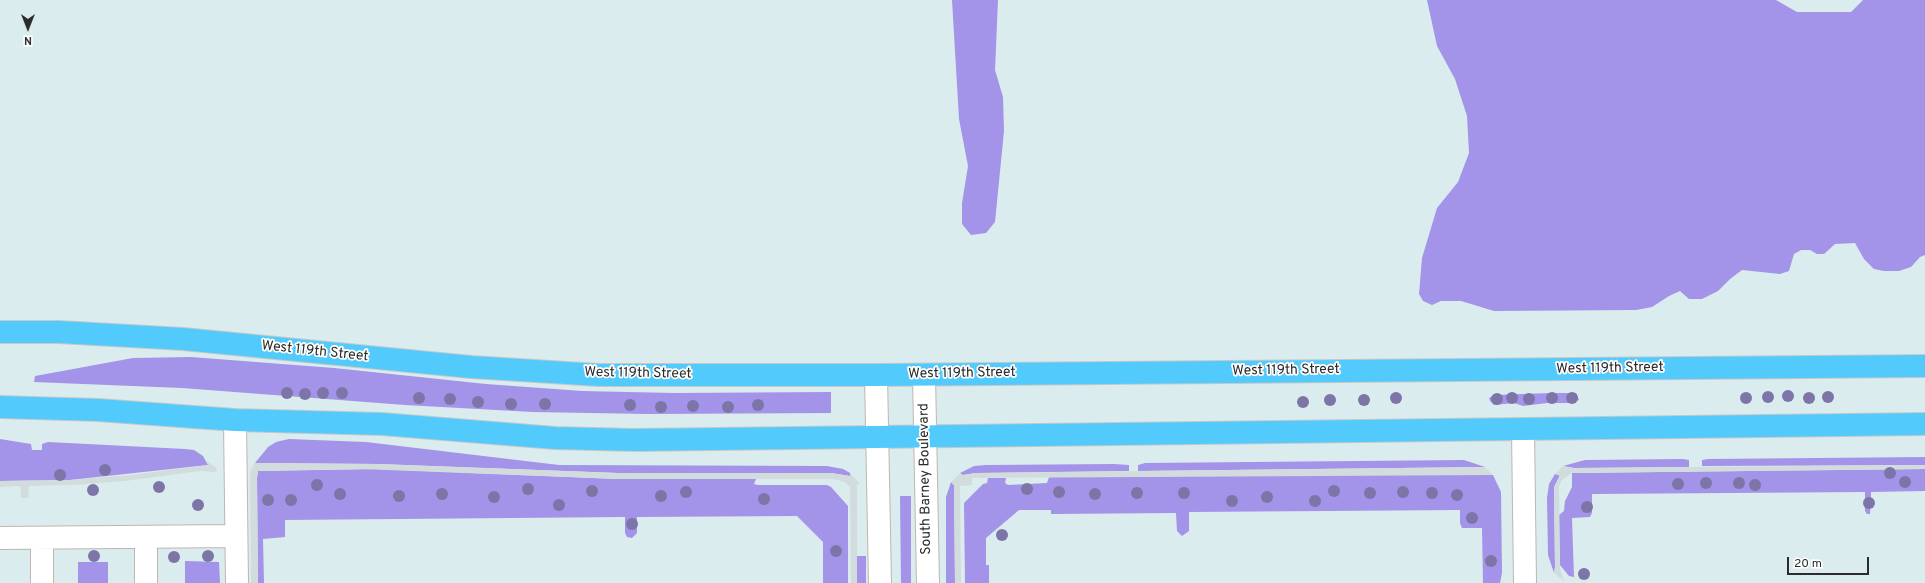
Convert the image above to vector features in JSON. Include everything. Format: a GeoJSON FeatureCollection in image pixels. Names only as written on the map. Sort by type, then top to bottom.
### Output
{"type":"FeatureCollection","features":[{"type":"Feature","properties":{"kind":"main road","name":"West 119th Street"},"geometry":{"type":"LineString","coordinates":[[0,332],[59,332],[183,339],[471,367],[599,375],[924,375],[1925,366]]}},
{"type":"Feature","properties":{"kind":"main road"},"geometry":{"type":"LineString","coordinates":[[0,407],[98,410],[235,420],[382,424],[555,438],[618,440],[1925,424]]}},
{"type":"Feature","properties":{"kind":"street"},"geometry":{"type":"LineString","coordinates":[[876,375],[880,583]]}},
{"type":"Feature","properties":{"kind":"street","name":"South Barney Boulevard"},"geometry":{"type":"LineString","coordinates":[[924,375],[928,583]]}},
{"type":"Feature","properties":{"kind":"street"},"geometry":{"type":"LineString","coordinates":[[235,420],[237,583]]}},
{"type":"Feature","properties":{"kind":"street"},"geometry":{"type":"LineString","coordinates":[[1523,429],[1526,583]]}},
{"type":"Feature","properties":{"kind":"street"},"geometry":{"type":"LineString","coordinates":[[0,538],[236,536]]}},
{"type":"Feature","properties":{"kind":"street"},"geometry":{"type":"LineString","coordinates":[[146,537],[146,583]]}},
{"type":"Feature","properties":{"kind":"street"},"geometry":{"type":"LineString","coordinates":[[42,538],[42,583]]}},
{"type":"Feature","properties":{"kind":"shaded area"},"geometry":{"type":"Polygon","coordinates":[[[952,0],[998,0],[995,70],[1003,97],[1004,131],[995,222],[986,233],[971,235],[962,224],[962,203],[968,166],[959,119],[952,0]]]}},
{"type":"Feature","properties":{"kind":"shaded area"},"geometry":{"type":"Polygon","coordinates":[[[1427,0],[1776,0],[1797,12],[1851,12],[1863,0],[1925,0],[1925,255],[1920,257],[1911,267],[1899,271],[1884,271],[1874,269],[1864,259],[1855,243],[1835,244],[1824,254],[1817,254],[1810,250],[1801,250],[1794,254],[1789,271],[1780,274],[1742,270],[1718,291],[1702,299],[1689,299],[1680,291],[1652,307],[1636,310],[1494,311],[1461,301],[1441,301],[1432,305],[1423,301],[1419,294],[1422,258],[1437,208],[1458,182],[1469,153],[1467,116],[1455,79],[1437,46],[1427,0]]]}},
{"type":"Feature","properties":{"kind":"shaded area"},"geometry":{"type":"Polygon","coordinates":[[[191,357],[334,368],[486,384],[582,391],[674,393],[831,392],[831,413],[648,414],[533,412],[405,405],[182,388],[34,382],[35,376],[133,358],[191,357]]]}},
{"type":"Feature","properties":{"kind":"shaded area"},"geometry":{"type":"Polygon","coordinates":[[[1576,393],[1579,400],[1572,403],[1547,403],[1523,406],[1514,403],[1494,405],[1489,398],[1494,395],[1576,393]]]}},
{"type":"Feature","properties":{"kind":"shaded area"},"geometry":{"type":"Polygon","coordinates":[[[0,439],[31,444],[32,450],[42,450],[42,444],[48,442],[194,450],[203,456],[208,465],[70,480],[0,481],[0,439]]]}},
{"type":"Feature","properties":{"kind":"shaded area"},"geometry":{"type":"Polygon","coordinates":[[[289,439],[366,442],[559,465],[827,466],[843,469],[850,473],[850,476],[831,473],[618,473],[378,464],[255,463],[268,447],[276,442],[289,439]]]}},
{"type":"Feature","properties":{"kind":"shaded area"},"geometry":{"type":"Polygon","coordinates":[[[1925,457],[1925,465],[1702,466],[1702,460],[1708,459],[1925,457]]]}},
{"type":"Feature","properties":{"kind":"shaded area"},"geometry":{"type":"Polygon","coordinates":[[[206,460],[216,468],[217,472],[200,471],[125,481],[74,485],[29,486],[28,498],[21,498],[20,486],[0,487],[0,481],[70,480],[131,475],[208,465],[206,460]]]}},
{"type":"Feature","properties":{"kind":"shaded area"},"geometry":{"type":"Polygon","coordinates":[[[1464,460],[1485,467],[1138,471],[1138,465],[1145,463],[1464,460]]]}},
{"type":"Feature","properties":{"kind":"shaded area"},"geometry":{"type":"Polygon","coordinates":[[[1585,460],[1689,460],[1689,467],[1574,468],[1563,466],[1585,460]]]}},
{"type":"Feature","properties":{"kind":"shaded area"},"geometry":{"type":"Polygon","coordinates":[[[255,463],[378,464],[618,473],[831,473],[850,476],[850,473],[860,484],[857,485],[857,583],[851,583],[850,487],[845,482],[833,479],[618,479],[362,469],[258,471],[258,583],[251,583],[250,478],[251,469],[255,463]]]}},
{"type":"Feature","properties":{"kind":"shaded area"},"geometry":{"type":"Polygon","coordinates":[[[986,465],[1129,465],[1129,471],[976,473],[963,475],[960,473],[974,466],[986,465]]]}},
{"type":"Feature","properties":{"kind":"shaded area"},"geometry":{"type":"Polygon","coordinates":[[[1925,465],[1925,469],[1572,473],[1562,480],[1559,486],[1560,569],[1564,581],[1554,573],[1554,487],[1560,476],[1555,474],[1563,466],[1574,468],[1925,465]]]}},
{"type":"Feature","properties":{"kind":"shaded area"},"geometry":{"type":"Polygon","coordinates":[[[1485,467],[1493,475],[972,478],[972,485],[960,486],[961,583],[955,583],[954,485],[951,482],[960,473],[963,475],[976,473],[1485,467]]]}},
{"type":"Feature","properties":{"kind":"shaded area"},"geometry":{"type":"Polygon","coordinates":[[[378,469],[618,479],[756,479],[754,484],[758,485],[827,485],[831,487],[848,506],[848,583],[823,583],[823,542],[797,516],[637,517],[637,533],[632,538],[627,537],[625,533],[625,517],[285,520],[285,537],[263,539],[264,583],[258,583],[258,471],[378,469]]]}},
{"type":"Feature","properties":{"kind":"shaded area"},"geometry":{"type":"Polygon","coordinates":[[[1925,469],[1925,491],[1871,492],[1870,514],[1867,514],[1865,511],[1865,492],[1592,494],[1592,513],[1590,517],[1572,518],[1574,577],[1569,576],[1560,565],[1559,515],[1564,511],[1565,501],[1572,487],[1572,473],[1925,469]]]}},
{"type":"Feature","properties":{"kind":"shaded area"},"geometry":{"type":"Polygon","coordinates":[[[1555,474],[1560,475],[1554,487],[1554,573],[1548,555],[1547,498],[1549,484],[1555,474]]]}},
{"type":"Feature","properties":{"kind":"shaded area"},"geometry":{"type":"Polygon","coordinates":[[[1493,475],[1501,492],[1502,573],[1500,583],[1483,583],[1482,528],[1462,528],[1460,523],[1460,510],[1189,512],[1189,531],[1182,536],[1177,531],[1176,513],[1051,514],[1051,510],[1019,510],[986,538],[986,565],[989,565],[989,583],[965,583],[964,503],[983,484],[987,483],[988,478],[1006,478],[1005,483],[1008,485],[1047,483],[1049,477],[1493,475]]]}},
{"type":"Feature","properties":{"kind":"shaded area"},"geometry":{"type":"Polygon","coordinates":[[[951,482],[954,485],[955,583],[946,583],[946,497],[951,482]]]}},
{"type":"Feature","properties":{"kind":"shaded area"},"geometry":{"type":"Polygon","coordinates":[[[900,496],[911,496],[911,583],[901,583],[900,496]]]}},
{"type":"Feature","properties":{"kind":"shaded area"},"geometry":{"type":"Polygon","coordinates":[[[857,556],[866,556],[866,583],[857,583],[857,556]]]}},
{"type":"Feature","properties":{"kind":"shaded area"},"geometry":{"type":"Polygon","coordinates":[[[185,561],[219,562],[220,583],[185,583],[185,561]]]}},
{"type":"Feature","properties":{"kind":"shaded area"},"geometry":{"type":"Polygon","coordinates":[[[78,562],[108,562],[108,583],[78,583],[78,562]]]}}]}
